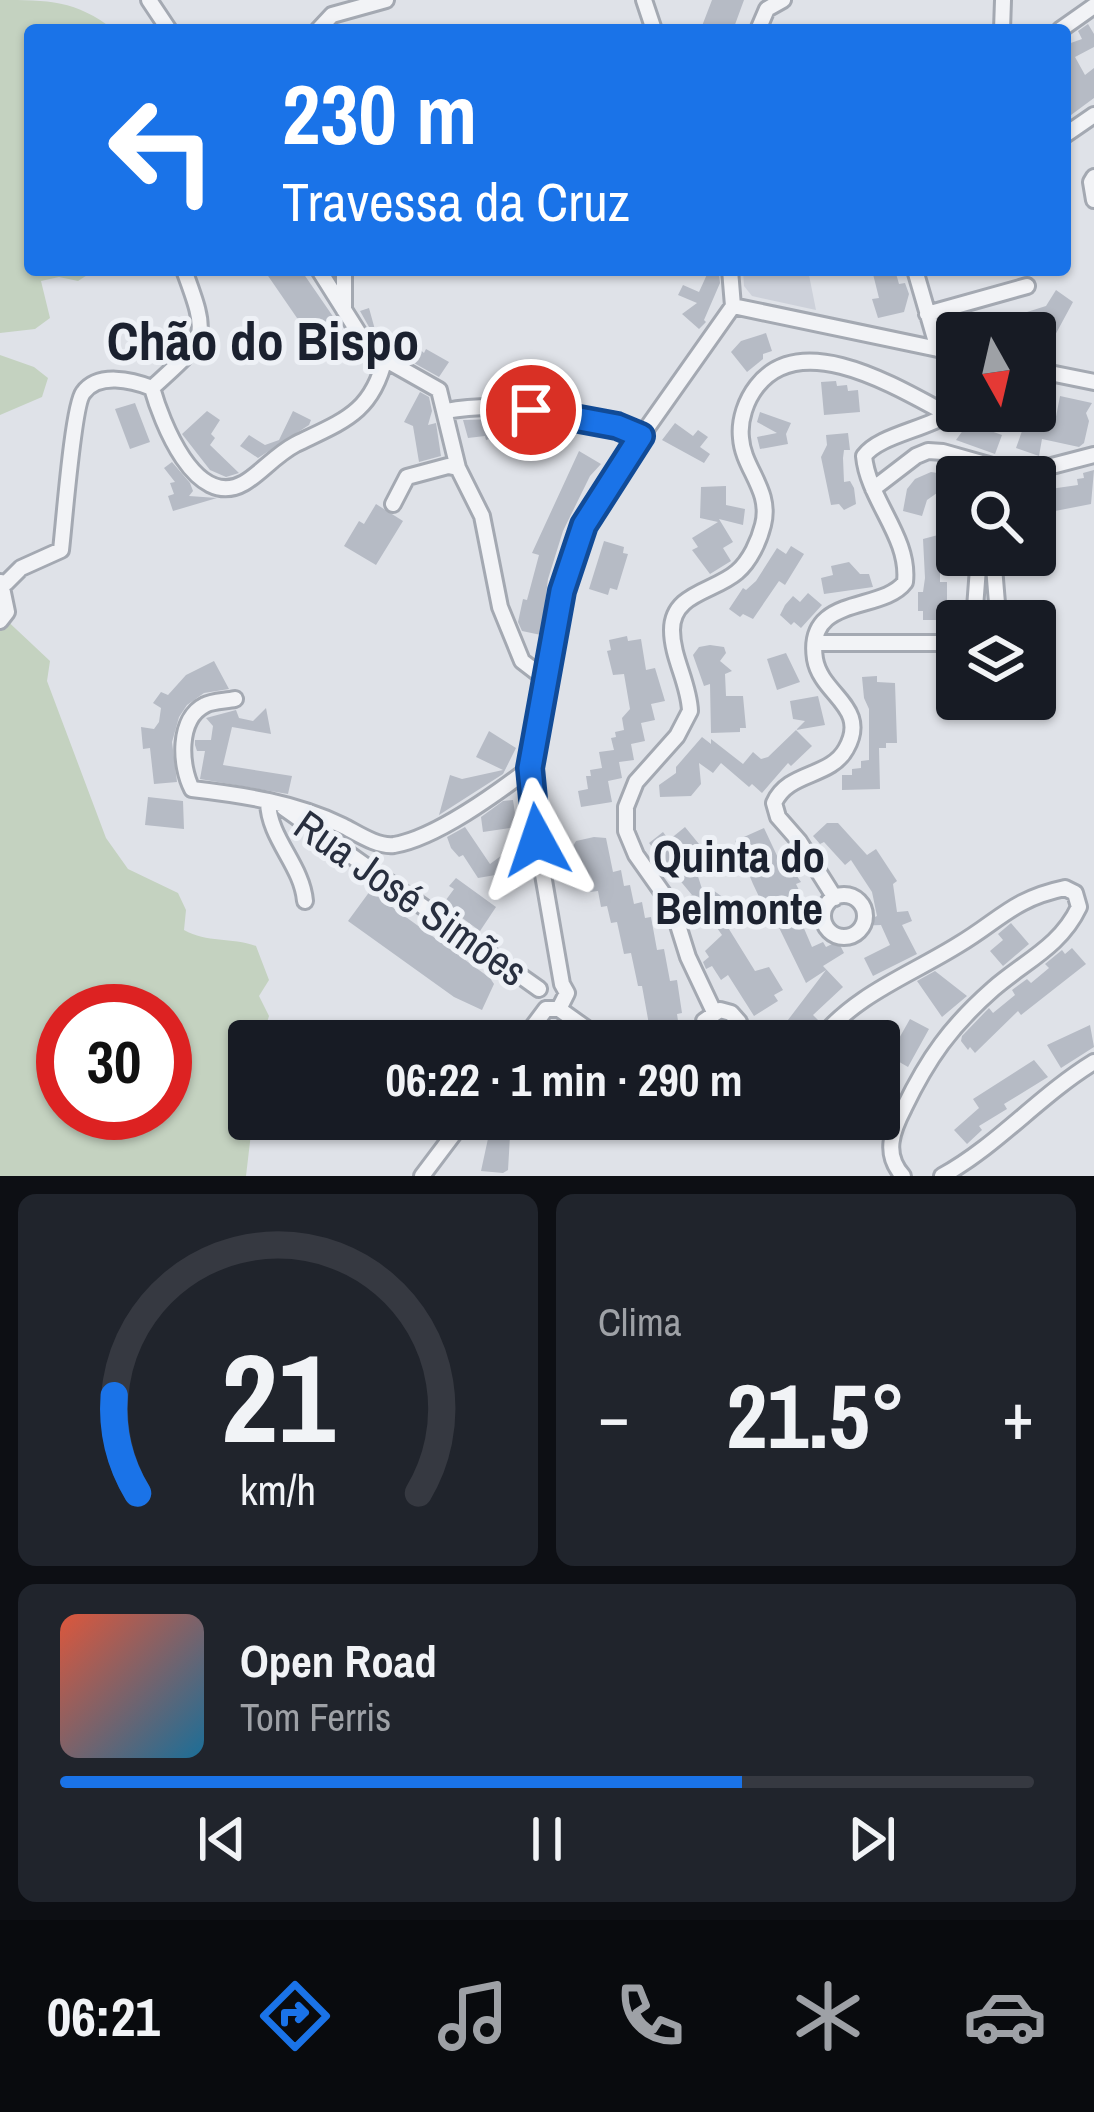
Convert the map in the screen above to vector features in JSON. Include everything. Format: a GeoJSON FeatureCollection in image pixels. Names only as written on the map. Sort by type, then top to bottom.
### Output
{"type":"FeatureCollection","features":[{"type":"Feature","properties":{"kind":"street"},"geometry":{"type":"LineString","coordinates":[[324,24],[332,15],[386,0]]}},
{"type":"Feature","properties":{"kind":"street"},"geometry":{"type":"LineString","coordinates":[[761,24],[767,9],[783,0]]}},
{"type":"Feature","properties":{"kind":"street"},"geometry":{"type":"LineString","coordinates":[[1068,24],[1094,6]]}},
{"type":"Feature","properties":{"kind":"street"},"geometry":{"type":"LineString","coordinates":[[1094,177],[1090,182],[1094,200]]}},
{"type":"Feature","properties":{"kind":"street"},"geometry":{"type":"LineString","coordinates":[[152,388],[196,345],[202,320],[186,276]]}},
{"type":"Feature","properties":{"kind":"street"},"geometry":{"type":"LineString","coordinates":[[324,276],[370,351],[439,390],[458,468],[482,516],[500,607],[522,661],[548,682]]}},
{"type":"Feature","properties":{"kind":"street"},"geometry":{"type":"LineString","coordinates":[[344,276],[344,310]]}},
{"type":"Feature","properties":{"kind":"street"},"geometry":{"type":"LineString","coordinates":[[537,1020],[554,995],[556,953],[530,768],[562,591],[584,525],[734,306],[731,276]]}},
{"type":"Feature","properties":{"kind":"street"},"geometry":{"type":"LineString","coordinates":[[917,276],[936,343]]}},
{"type":"Feature","properties":{"kind":"street"},"geometry":{"type":"LineString","coordinates":[[927,314],[1027,286]]}},
{"type":"Feature","properties":{"kind":"street"},"geometry":{"type":"LineString","coordinates":[[734,306],[936,349]]}},
{"type":"Feature","properties":{"kind":"street"},"geometry":{"type":"LineString","coordinates":[[152,388],[161,423],[183,460],[215,485],[231,488],[246,483],[277,456],[354,412],[378,388],[385,358]]}},
{"type":"Feature","properties":{"kind":"street"},"geometry":{"type":"LineString","coordinates":[[714,1012],[688,958],[672,905],[630,844],[626,807],[636,782],[677,736],[690,711],[673,639],[676,614],[694,594],[738,572],[763,525],[765,500],[742,449],[740,431],[748,398],[768,373],[811,358],[936,404]]}},
{"type":"Feature","properties":{"kind":"street"},"geometry":{"type":"LineString","coordinates":[[1056,374],[1094,382]]}},
{"type":"Feature","properties":{"kind":"street"},"geometry":{"type":"LineString","coordinates":[[0,621],[7,612],[0,583],[61,550],[76,411],[86,389],[120,380],[152,388]]}},
{"type":"Feature","properties":{"kind":"street"},"geometry":{"type":"LineString","coordinates":[[446,411],[531,410],[617,426],[641,436]]}},
{"type":"Feature","properties":{"kind":"street"},"geometry":{"type":"LineString","coordinates":[[835,898],[778,817],[774,803],[784,786],[843,756],[853,732],[849,707],[815,659],[824,624],[840,608],[893,594],[905,582],[906,564],[863,462],[866,451],[936,419]]}},
{"type":"Feature","properties":{"kind":"street"},"geometry":{"type":"LineString","coordinates":[[873,489],[928,452],[1021,474],[1094,455]]}},
{"type":"Feature","properties":{"kind":"street"},"geometry":{"type":"LineString","coordinates":[[393,504],[407,477],[448,466],[458,468]]}},
{"type":"Feature","properties":{"kind":"street"},"geometry":{"type":"LineString","coordinates":[[816,644],[936,644]]}},
{"type":"Feature","properties":{"kind":"street"},"geometry":{"type":"LineString","coordinates":[[235,699],[205,705],[190,719],[184,756],[192,789],[304,807],[374,842],[392,845],[430,831],[530,768]]}},
{"type":"Feature","properties":{"kind":"street"},"geometry":{"type":"LineString","coordinates":[[276,805],[268,815],[304,883],[305,901]]}},
{"type":"Feature","properties":{"kind":"street","name":"Rua José Simões"},"geometry":{"type":"LineString","coordinates":[[276,805],[554,995]]}},
{"type":"Feature","properties":{"kind":"street"},"geometry":{"type":"LineString","coordinates":[[836,1020],[881,986],[960,944],[1003,910],[1046,892],[1065,888],[1075,893],[1079,907],[1050,948],[995,987],[942,1037],[900,1117]]}},
{"type":"Feature","properties":{"kind":"street"},"geometry":{"type":"LineString","coordinates":[[554,995],[579,1020]]}},
{"type":"Feature","properties":{"kind":"street"},"geometry":{"type":"LineString","coordinates":[[708,1020],[714,1012],[726,1011],[737,1020]]}},
{"type":"Feature","properties":{"kind":"street"},"geometry":{"type":"LineString","coordinates":[[942,1176],[962,1166],[1057,1084],[1094,1061]]}},
{"type":"Feature","properties":{"kind":"street"},"geometry":{"type":"LineString","coordinates":[[422,1176],[449,1140]]}},
{"type":"Feature","properties":{"kind":"street"},"geometry":{"type":"LineString","coordinates":[[891,1140],[892,1160],[903,1176]]}},
{"type":"Feature","properties":{"kind":"shaded area"},"geometry":{"type":"Polygon","coordinates":[[[743,276],[809,276],[816,310],[752,296],[743,276]]]}},
{"type":"Feature","properties":{"kind":"green space"},"geometry":{"type":"Polygon","coordinates":[[[0,0],[33,0],[61,4],[104,24],[24,24],[24,276],[86,276],[78,281],[59,277],[41,281],[50,318],[35,329],[0,333],[0,0]]]}},
{"type":"Feature","properties":{"kind":"green space"},"geometry":{"type":"Polygon","coordinates":[[[0,355],[34,367],[48,378],[42,397],[0,415],[0,355]]]}},
{"type":"Feature","properties":{"kind":"green space"},"geometry":{"type":"Polygon","coordinates":[[[0,614],[50,661],[47,681],[106,838],[128,869],[178,893],[186,910],[184,930],[256,946],[269,980],[259,996],[268,1020],[228,1020],[228,1140],[250,1140],[246,1176],[0,1176],[0,614]]]}},
{"type":"Feature","properties":{"kind":"building"},"geometry":{"type":"Polygon","coordinates":[[[712,0],[744,0],[735,24],[703,24],[712,0]]]}},
{"type":"Feature","properties":{"kind":"building"},"geometry":{"type":"Polygon","coordinates":[[[1088,24],[1094,34],[1094,47],[1075,57],[1085,75],[1094,68],[1094,98],[1071,115],[1071,43],[1082,39],[1078,31],[1088,24]]]}},
{"type":"Feature","properties":{"kind":"building"},"geometry":{"type":"Polygon","coordinates":[[[268,276],[305,276],[354,347],[341,361],[296,342],[308,334],[268,276]]]}},
{"type":"Feature","properties":{"kind":"building"},"geometry":{"type":"Polygon","coordinates":[[[706,276],[719,276],[706,322],[699,329],[682,314],[697,303],[678,295],[683,285],[699,292],[706,276]]]}},
{"type":"Feature","properties":{"kind":"building"},"geometry":{"type":"Polygon","coordinates":[[[874,276],[897,276],[909,294],[904,312],[878,318],[872,299],[879,298],[874,276]]]}},
{"type":"Feature","properties":{"kind":"building"},"geometry":{"type":"Polygon","coordinates":[[[1056,290],[1073,302],[1056,333],[1056,312],[1027,312],[1046,306],[1056,290]]]}},
{"type":"Feature","properties":{"kind":"building"},"geometry":{"type":"Polygon","coordinates":[[[369,308],[377,337],[401,345],[408,339],[424,353],[426,349],[449,362],[439,377],[378,343],[360,311],[369,308]]]}},
{"type":"Feature","properties":{"kind":"building"},"geometry":{"type":"Polygon","coordinates":[[[766,333],[772,351],[747,372],[731,352],[741,341],[766,333]]]}},
{"type":"Feature","properties":{"kind":"building"},"geometry":{"type":"Polygon","coordinates":[[[836,381],[837,386],[847,385],[848,391],[858,390],[860,412],[824,415],[821,382],[836,381]]]}},
{"type":"Feature","properties":{"kind":"building"},"geometry":{"type":"Polygon","coordinates":[[[420,392],[429,397],[428,425],[436,423],[441,456],[419,462],[413,426],[404,422],[420,392]]]}},
{"type":"Feature","properties":{"kind":"building"},"geometry":{"type":"Polygon","coordinates":[[[1060,396],[1092,403],[1086,413],[1084,443],[1079,447],[1042,439],[1039,456],[1016,448],[1022,432],[1056,432],[1060,396]]]}},
{"type":"Feature","properties":{"kind":"building"},"geometry":{"type":"Polygon","coordinates":[[[135,403],[150,442],[130,449],[115,409],[135,403]]]}},
{"type":"Feature","properties":{"kind":"building"},"geometry":{"type":"Polygon","coordinates":[[[207,411],[220,420],[210,445],[239,473],[226,477],[210,470],[182,434],[207,411]]]}},
{"type":"Feature","properties":{"kind":"building"},"geometry":{"type":"Polygon","coordinates":[[[293,411],[311,420],[309,425],[258,458],[240,446],[249,435],[265,445],[279,440],[293,411]]]}},
{"type":"Feature","properties":{"kind":"building"},"geometry":{"type":"Polygon","coordinates":[[[760,412],[791,423],[788,444],[760,449],[757,437],[777,433],[757,422],[760,412]]]}},
{"type":"Feature","properties":{"kind":"building"},"geometry":{"type":"Polygon","coordinates":[[[463,420],[537,425],[533,440],[511,437],[512,432],[486,440],[485,436],[468,438],[463,420]]]}},
{"type":"Feature","properties":{"kind":"building"},"geometry":{"type":"Polygon","coordinates":[[[675,423],[693,436],[698,430],[708,437],[700,447],[710,454],[704,463],[662,440],[675,423]]]}},
{"type":"Feature","properties":{"kind":"building"},"geometry":{"type":"Polygon","coordinates":[[[962,432],[1002,435],[995,454],[956,440],[962,432]]]}},
{"type":"Feature","properties":{"kind":"building"},"geometry":{"type":"Polygon","coordinates":[[[848,433],[844,482],[850,481],[854,488],[856,504],[844,510],[839,504],[831,505],[821,457],[826,435],[848,433]]]}},
{"type":"Feature","properties":{"kind":"building"},"geometry":{"type":"Polygon","coordinates":[[[579,451],[601,464],[590,476],[563,531],[548,579],[541,635],[522,631],[518,622],[523,599],[527,600],[539,555],[532,553],[579,451]]]}},
{"type":"Feature","properties":{"kind":"building"},"geometry":{"type":"Polygon","coordinates":[[[172,462],[190,483],[193,491],[189,496],[217,498],[173,511],[168,496],[174,494],[170,483],[175,482],[164,468],[172,462]]]}},
{"type":"Feature","properties":{"kind":"building"},"geometry":{"type":"Polygon","coordinates":[[[1094,470],[1091,504],[1056,511],[1056,488],[1078,485],[1083,473],[1094,470]]]}},
{"type":"Feature","properties":{"kind":"building"},"geometry":{"type":"Polygon","coordinates":[[[936,473],[936,494],[927,500],[922,516],[903,511],[907,489],[915,479],[936,473]]]}},
{"type":"Feature","properties":{"kind":"building"},"geometry":{"type":"Polygon","coordinates":[[[726,486],[726,505],[745,509],[743,525],[719,519],[733,542],[723,548],[731,561],[710,574],[692,550],[698,547],[692,538],[718,522],[700,518],[701,487],[726,486]]]}},
{"type":"Feature","properties":{"kind":"building"},"geometry":{"type":"Polygon","coordinates":[[[376,504],[403,521],[376,565],[344,546],[376,504]]]}},
{"type":"Feature","properties":{"kind":"building"},"geometry":{"type":"Polygon","coordinates":[[[936,536],[936,576],[947,582],[947,600],[936,600],[936,620],[923,620],[923,611],[918,611],[918,592],[923,592],[925,578],[923,539],[936,536]]]}},
{"type":"Feature","properties":{"kind":"building"},"geometry":{"type":"Polygon","coordinates":[[[604,541],[624,547],[623,553],[628,554],[617,590],[610,588],[608,595],[589,589],[604,541]]]}},
{"type":"Feature","properties":{"kind":"building"},"geometry":{"type":"Polygon","coordinates":[[[791,546],[804,554],[785,585],[779,581],[753,619],[729,609],[743,588],[756,581],[777,548],[786,554],[791,546]]]}},
{"type":"Feature","properties":{"kind":"building"},"geometry":{"type":"Polygon","coordinates":[[[849,562],[860,574],[869,574],[873,587],[824,594],[821,578],[833,575],[831,566],[849,562]]]}},
{"type":"Feature","properties":{"kind":"building"},"geometry":{"type":"Polygon","coordinates":[[[808,593],[822,605],[801,628],[794,622],[791,625],[780,615],[785,605],[793,596],[800,602],[808,593]]]}},
{"type":"Feature","properties":{"kind":"building"},"geometry":{"type":"Polygon","coordinates":[[[627,636],[628,641],[641,639],[646,670],[655,668],[665,701],[651,704],[655,720],[641,723],[645,741],[631,744],[634,760],[619,762],[622,778],[608,781],[612,802],[581,807],[578,791],[588,789],[590,770],[602,768],[599,752],[614,750],[611,738],[624,730],[622,718],[630,709],[624,674],[613,675],[607,651],[611,650],[609,640],[627,636]]]}},
{"type":"Feature","properties":{"kind":"building"},"geometry":{"type":"Polygon","coordinates":[[[699,647],[724,647],[720,661],[732,671],[725,674],[726,696],[743,696],[746,728],[740,732],[711,733],[710,684],[704,686],[693,655],[699,647]]]}},
{"type":"Feature","properties":{"kind":"building"},"geometry":{"type":"Polygon","coordinates":[[[786,653],[800,682],[777,690],[767,659],[786,653]]]}},
{"type":"Feature","properties":{"kind":"building"},"geometry":{"type":"Polygon","coordinates":[[[214,661],[229,689],[204,693],[187,705],[172,742],[177,782],[154,784],[150,748],[143,749],[141,727],[154,729],[159,722],[161,708],[153,703],[161,692],[168,695],[186,675],[214,661]]]}},
{"type":"Feature","properties":{"kind":"building"},"geometry":{"type":"Polygon","coordinates":[[[877,676],[877,682],[895,683],[897,743],[879,748],[880,789],[842,790],[842,775],[852,775],[852,769],[861,768],[861,761],[869,760],[869,709],[862,677],[877,676]]]}},
{"type":"Feature","properties":{"kind":"building"},"geometry":{"type":"Polygon","coordinates":[[[818,696],[825,725],[796,730],[805,721],[793,719],[790,701],[818,696]]]}},
{"type":"Feature","properties":{"kind":"building"},"geometry":{"type":"Polygon","coordinates":[[[266,708],[271,734],[232,727],[223,765],[292,776],[288,794],[200,779],[205,751],[197,751],[195,740],[211,740],[213,726],[206,718],[236,710],[239,718],[253,721],[266,708]]]}},
{"type":"Feature","properties":{"kind":"building"},"geometry":{"type":"Polygon","coordinates":[[[796,730],[812,746],[791,766],[788,763],[762,793],[721,763],[713,773],[699,763],[701,784],[691,796],[660,797],[659,785],[676,773],[702,737],[743,764],[753,752],[761,759],[768,757],[796,730]]]}},
{"type":"Feature","properties":{"kind":"building"},"geometry":{"type":"Polygon","coordinates":[[[489,731],[516,748],[503,774],[439,815],[450,775],[462,779],[503,770],[476,757],[489,731]]]}},
{"type":"Feature","properties":{"kind":"building"},"geometry":{"type":"Polygon","coordinates":[[[148,797],[183,801],[184,829],[145,825],[148,797]]]}},
{"type":"Feature","properties":{"kind":"building"},"geometry":{"type":"Polygon","coordinates":[[[513,800],[517,827],[483,832],[481,817],[503,801],[513,800]]]}},
{"type":"Feature","properties":{"kind":"building"},"geometry":{"type":"Polygon","coordinates":[[[827,823],[838,823],[867,855],[876,849],[897,881],[893,884],[897,912],[908,911],[912,921],[902,925],[917,954],[873,976],[864,958],[890,945],[881,925],[855,926],[877,916],[872,892],[851,860],[845,865],[813,836],[827,823]]]}},
{"type":"Feature","properties":{"kind":"building"},"geometry":{"type":"Polygon","coordinates":[[[465,827],[490,864],[520,842],[525,870],[478,878],[447,837],[465,827]]]}},
{"type":"Feature","properties":{"kind":"building"},"geometry":{"type":"Polygon","coordinates":[[[685,827],[703,858],[694,864],[703,892],[710,888],[724,898],[728,907],[719,913],[755,971],[769,967],[783,990],[774,995],[778,1001],[754,1016],[728,975],[721,980],[712,966],[706,969],[703,962],[709,957],[705,951],[722,935],[710,918],[702,919],[688,897],[692,895],[649,843],[663,832],[669,840],[685,827]]]}},
{"type":"Feature","properties":{"kind":"building"},"geometry":{"type":"Polygon","coordinates":[[[764,828],[780,862],[786,860],[801,882],[796,884],[801,894],[791,898],[812,947],[838,941],[844,953],[823,966],[843,987],[813,1015],[818,1020],[788,1020],[826,970],[806,983],[735,841],[764,828]]]}},
{"type":"Feature","properties":{"kind":"building"},"geometry":{"type":"Polygon","coordinates":[[[606,838],[613,872],[621,870],[634,904],[642,902],[645,918],[651,917],[657,950],[664,949],[670,981],[677,980],[682,1013],[677,1014],[678,1020],[648,1020],[642,986],[638,986],[631,953],[624,954],[617,922],[611,923],[607,906],[601,907],[598,891],[590,892],[587,876],[579,878],[576,841],[606,838]]]}},
{"type":"Feature","properties":{"kind":"building"},"geometry":{"type":"Polygon","coordinates":[[[456,878],[496,907],[480,931],[443,904],[456,878]]]}},
{"type":"Feature","properties":{"kind":"building"},"geometry":{"type":"Polygon","coordinates":[[[370,891],[490,978],[494,984],[482,1010],[454,997],[348,921],[370,891]]]}},
{"type":"Feature","properties":{"kind":"building"},"geometry":{"type":"Polygon","coordinates":[[[1011,923],[1029,944],[1003,966],[990,951],[1003,940],[998,934],[1011,923]]]}},
{"type":"Feature","properties":{"kind":"building"},"geometry":{"type":"Polygon","coordinates":[[[1072,948],[1086,964],[1021,1015],[1018,1011],[975,1053],[968,1050],[962,1036],[989,1008],[993,1013],[1015,995],[1012,990],[1027,979],[1031,983],[1049,968],[1045,964],[1072,948]]]}},
{"type":"Feature","properties":{"kind":"building"},"geometry":{"type":"Polygon","coordinates":[[[935,971],[967,996],[942,1017],[917,981],[935,971]]]}},
{"type":"Feature","properties":{"kind":"building"},"geometry":{"type":"Polygon","coordinates":[[[910,1019],[929,1029],[908,1067],[900,1062],[900,1037],[910,1019]]]}},
{"type":"Feature","properties":{"kind":"building"},"geometry":{"type":"Polygon","coordinates":[[[1090,1025],[1094,1047],[1061,1068],[1047,1045],[1090,1025]]]}},
{"type":"Feature","properties":{"kind":"building"},"geometry":{"type":"Polygon","coordinates":[[[1034,1060],[1048,1077],[1004,1104],[1007,1109],[979,1126],[982,1130],[967,1144],[954,1130],[979,1108],[973,1099],[1034,1060]]]}},
{"type":"Feature","properties":{"kind":"building"},"geometry":{"type":"Polygon","coordinates":[[[488,1140],[510,1140],[508,1170],[481,1171],[488,1140]]]}},
{"type":"Feature","properties":{"kind":"district","name":"Chão do Bispo"},"geometry":{"type":"Point","coordinates":[263,340]}},
{"type":"Feature","properties":{"kind":"district","name":"Quinta do Belmonte"},"geometry":{"type":"Point","coordinates":[739,881]}},
{"type":"Feature","properties":{"kind":"route"},"geometry":{"type":"LineString","coordinates":[[531,410],[626,428],[641,436],[584,525],[562,591],[530,768],[537,840]]}}]}
